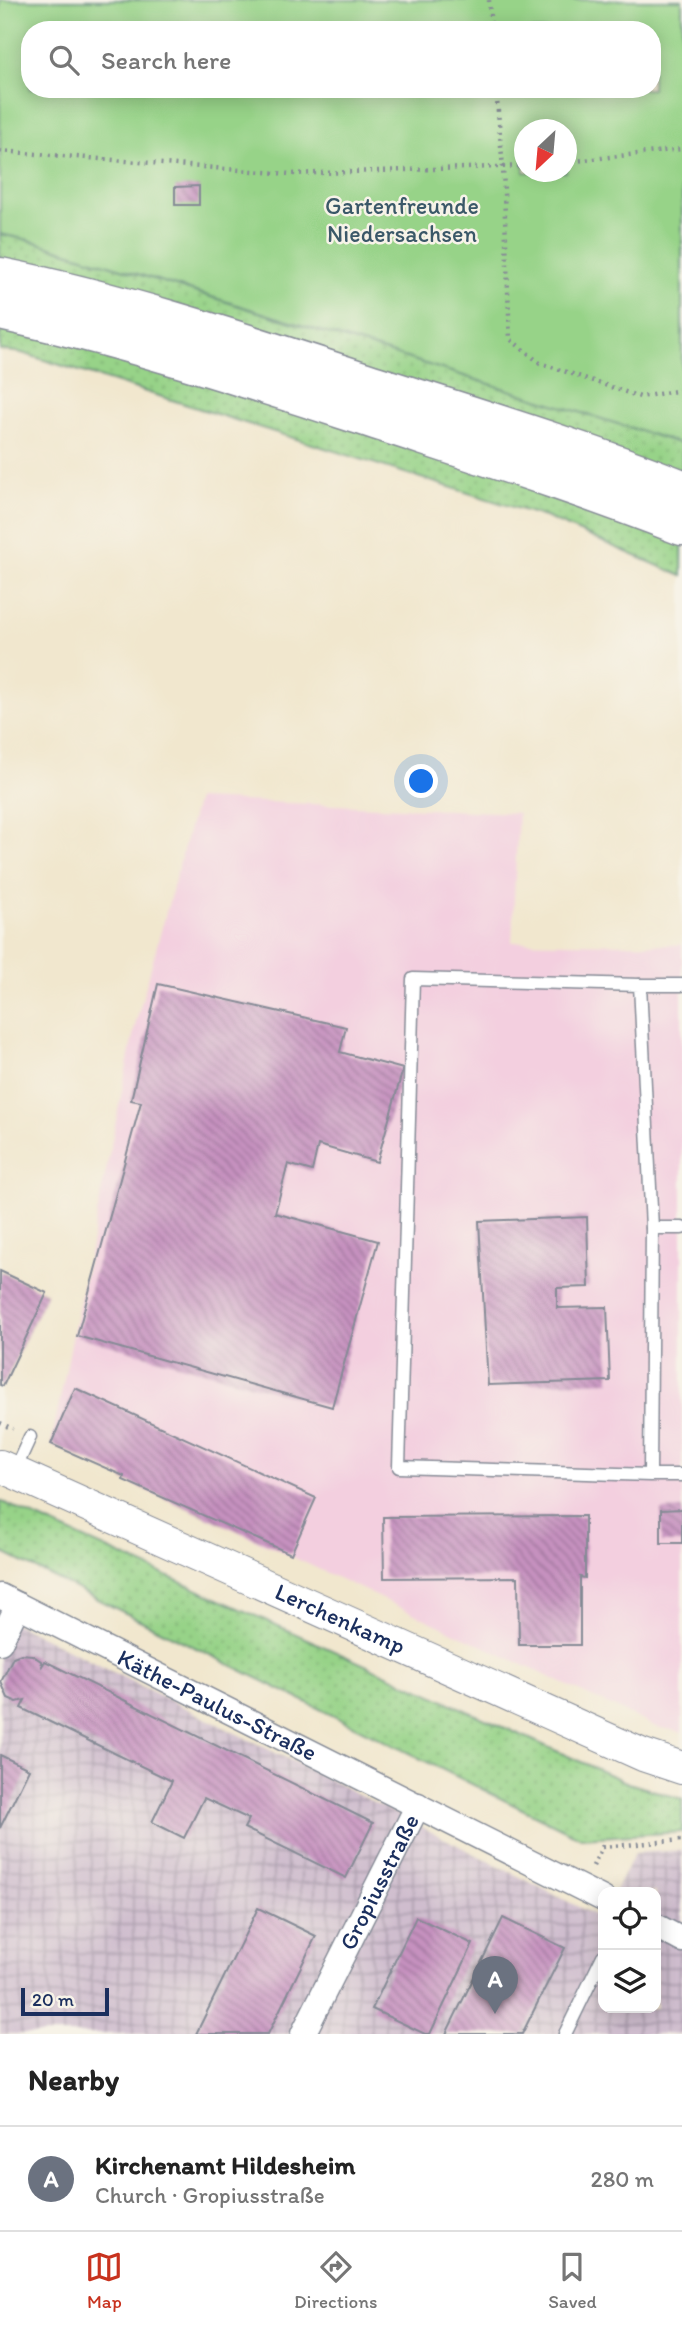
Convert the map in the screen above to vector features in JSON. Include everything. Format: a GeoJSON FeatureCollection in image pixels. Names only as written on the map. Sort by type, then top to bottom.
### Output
{"type":"FeatureCollection","features":[{"type":"Feature","properties":{"kind":"highway"},"geometry":{"type":"LineString","coordinates":[[0,276],[273,352],[539,438],[682,489]]}},
{"type":"Feature","properties":{"kind":"highway"},"geometry":{"type":"LineString","coordinates":[[0,311],[113,338],[262,383],[529,470],[682,526]]}},
{"type":"Feature","properties":{"kind":"street","name":"Lerchenkamp"},"geometry":{"type":"LineString","coordinates":[[7,1469],[630,1750],[682,1768]]}},
{"type":"Feature","properties":{"kind":"street","name":"Käthe-Paulus-Straße"},"geometry":{"type":"LineString","coordinates":[[0,1642],[9,1600],[418,1805]]}},
{"type":"Feature","properties":{"kind":"street","name":"Gropiusstraße"},"geometry":{"type":"LineString","coordinates":[[303,2034],[418,1805],[593,1894]]}},
{"type":"Feature","properties":{"kind":"street"},"geometry":{"type":"LineString","coordinates":[[661,1929],[682,1940]]}},
{"type":"Feature","properties":{"kind":"lane"},"geometry":{"type":"LineString","coordinates":[[682,985],[413,979],[399,1467],[682,1475]]}},
{"type":"Feature","properties":{"kind":"lane"},"geometry":{"type":"LineString","coordinates":[[640,985],[652,1228],[650,1475]]}},
{"type":"Feature","properties":{"kind":"lane"},"geometry":{"type":"LineString","coordinates":[[652,1228],[682,1228]]}},
{"type":"Feature","properties":{"kind":"lane"},"geometry":{"type":"LineString","coordinates":[[7,1469],[30,1437]]}},
{"type":"Feature","properties":{"kind":"lane"},"geometry":{"type":"LineString","coordinates":[[569,2033],[598,1967]]}},
{"type":"Feature","properties":{"kind":"path"},"geometry":{"type":"LineString","coordinates":[[489,0],[490,21]]}},
{"type":"Feature","properties":{"kind":"path"},"geometry":{"type":"LineString","coordinates":[[497,98],[503,168],[510,339],[540,363],[640,397],[682,390]]}},
{"type":"Feature","properties":{"kind":"path"},"geometry":{"type":"LineString","coordinates":[[577,161],[682,149]]}},
{"type":"Feature","properties":{"kind":"path"},"geometry":{"type":"LineString","coordinates":[[0,151],[290,174],[514,167]]}},
{"type":"Feature","properties":{"kind":"path"},"geometry":{"type":"LineString","coordinates":[[593,1894],[602,1847],[682,1840]]}},
{"type":"Feature","properties":{"kind":"shaded area"},"geometry":{"type":"Polygon","coordinates":[[[197,799],[518,813],[512,942],[682,945],[682,1732],[656,1727],[51,1444],[135,1026],[197,799]]]}},
{"type":"Feature","properties":{"kind":"shaded area"},"geometry":{"type":"Polygon","coordinates":[[[0,1616],[598,1917],[598,2013],[661,2013],[661,1887],[617,1887],[635,1853],[682,1850],[682,2034],[0,2034],[0,1616]]]}},
{"type":"Feature","properties":{"kind":"green space","name":"Gartenfreunde Niedersachsen"},"geometry":{"type":"Polygon","coordinates":[[[0,0],[682,0],[682,444],[29,240],[0,234],[0,0]]]}},
{"type":"Feature","properties":{"kind":"green space"},"geometry":{"type":"Polygon","coordinates":[[[0,234],[29,240],[682,444],[682,576],[545,517],[22,353],[0,350],[0,234]]]}},
{"type":"Feature","properties":{"kind":"green space"},"geometry":{"type":"Polygon","coordinates":[[[0,1501],[628,1783],[682,1799],[682,1832],[581,1838],[2,1552],[0,1555],[0,1501]]]}},
{"type":"Feature","properties":{"kind":"building"},"geometry":{"type":"Polygon","coordinates":[[[199,186],[199,205],[175,205],[175,187],[199,186]]]}},
{"type":"Feature","properties":{"kind":"building"},"geometry":{"type":"Polygon","coordinates":[[[158,984],[346,1027],[340,1052],[403,1069],[377,1162],[318,1145],[312,1171],[288,1164],[275,1213],[378,1241],[332,1407],[77,1336],[141,1102],[131,1100],[158,984]]]}},
{"type":"Feature","properties":{"kind":"building"},"geometry":{"type":"Polygon","coordinates":[[[587,1217],[589,1287],[557,1288],[557,1308],[607,1307],[610,1381],[488,1385],[479,1221],[587,1217]]]}},
{"type":"Feature","properties":{"kind":"building"},"geometry":{"type":"Polygon","coordinates":[[[0,1271],[47,1293],[3,1386],[0,1385],[0,1271]]]}},
{"type":"Feature","properties":{"kind":"building"},"geometry":{"type":"Polygon","coordinates":[[[75,1388],[316,1498],[291,1554],[123,1480],[124,1476],[51,1444],[75,1388]]]}},
{"type":"Feature","properties":{"kind":"building"},"geometry":{"type":"Polygon","coordinates":[[[682,1509],[682,1543],[661,1543],[661,1510],[682,1509]]]}},
{"type":"Feature","properties":{"kind":"building"},"geometry":{"type":"Polygon","coordinates":[[[585,1516],[585,1578],[580,1577],[580,1645],[519,1645],[518,1577],[384,1578],[383,1517],[585,1516]]]}},
{"type":"Feature","properties":{"kind":"building"},"geometry":{"type":"Polygon","coordinates":[[[21,1654],[32,1655],[41,1661],[42,1666],[45,1661],[373,1823],[346,1878],[244,1828],[249,1819],[204,1798],[184,1838],[152,1822],[172,1781],[21,1708],[25,1700],[17,1702],[8,1698],[1,1682],[13,1657],[21,1654]]]}},
{"type":"Feature","properties":{"kind":"building"},"geometry":{"type":"Polygon","coordinates":[[[0,1755],[29,1769],[0,1828],[0,1755]]]}},
{"type":"Feature","properties":{"kind":"building"},"geometry":{"type":"Polygon","coordinates":[[[258,1908],[316,1936],[268,2034],[196,2034],[258,1908]]]}},
{"type":"Feature","properties":{"kind":"building"},"geometry":{"type":"Polygon","coordinates":[[[416,1917],[473,1944],[430,2034],[372,2009],[416,1917]]]}},
{"type":"Feature","properties":{"kind":"building"},"geometry":{"type":"Polygon","coordinates":[[[503,1918],[565,1948],[522,2034],[446,2034],[503,1918]]]}},
{"type":"Feature","properties":{"kind":"place","name":"Kirchenamt Hildesheim"},"geometry":{"type":"Point","coordinates":[495,2014]}}]}
